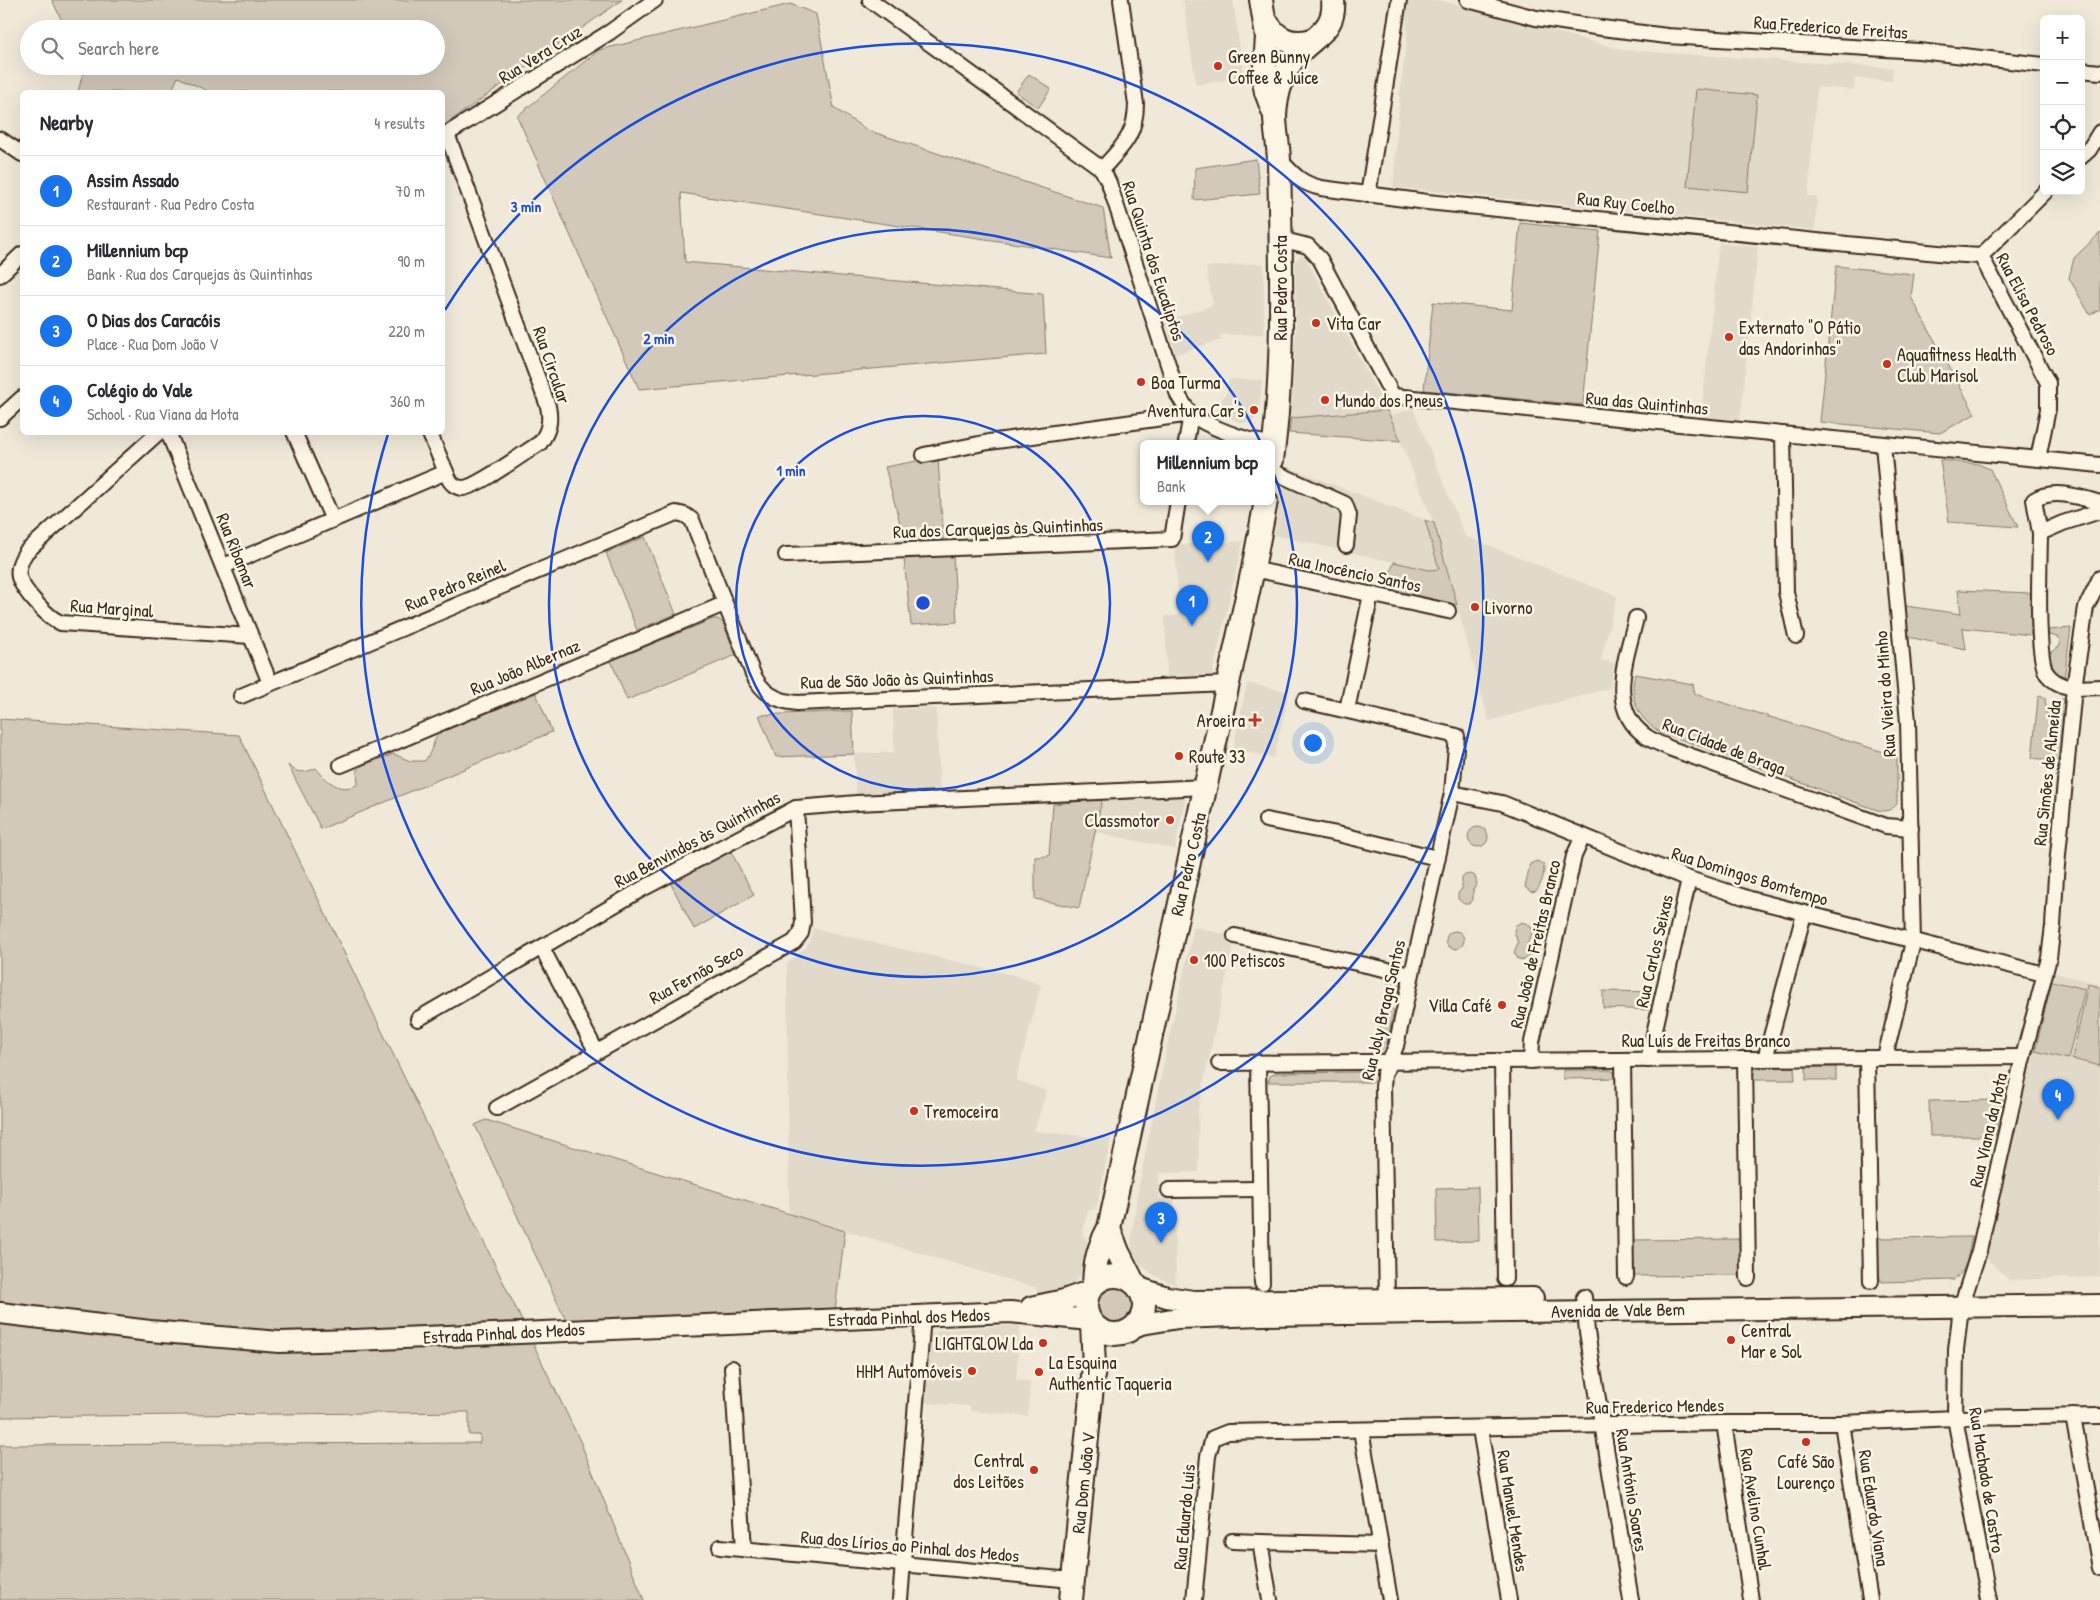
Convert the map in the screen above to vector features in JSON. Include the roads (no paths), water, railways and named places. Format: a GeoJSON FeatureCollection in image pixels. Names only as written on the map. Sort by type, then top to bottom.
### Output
{"type":"FeatureCollection","features":[{"type":"Feature","properties":{"kind":"main road","name":"Rua Pedro Costa"},"geometry":{"type":"LineString","coordinates":[[1264,7],[1276,35],[1284,40],[1294,42],[1312,40]]}},
{"type":"Feature","properties":{"kind":"main road","name":"Rua Pedro Costa"},"geometry":{"type":"LineString","coordinates":[[1264,7],[1267,37],[1264,81],[1275,116]]}},
{"type":"Feature","properties":{"kind":"main road","name":"Rua Pedro Costa"},"geometry":{"type":"LineString","coordinates":[[1272,440],[1279,381],[1279,159],[1275,116],[1279,90],[1285,73],[1296,56],[1327,28],[1332,10]]}},
{"type":"Feature","properties":{"kind":"main road","name":"Rua Pedro Costa"},"geometry":{"type":"LineString","coordinates":[[1109,1228],[1253,569],[1265,505]]}},
{"type":"Feature","properties":{"kind":"main road"},"geometry":{"type":"LineString","coordinates":[[1094,1366],[1134,1327],[1144,1308],[1144,1300],[1118,1252],[1109,1228]]}},
{"type":"Feature","properties":{"kind":"main road"},"geometry":{"type":"LineString","coordinates":[[1109,1228],[1099,1246],[1091,1288],[1085,1306],[1091,1322],[1106,1333],[1115,1335],[1134,1327]]}},
{"type":"Feature","properties":{"kind":"main road"},"geometry":{"type":"LineString","coordinates":[[1091,1288],[1107,1277],[1117,1276],[1136,1285]]}},
{"type":"Feature","properties":{"kind":"main road","name":"Avenida de Vale Bem"},"geometry":{"type":"LineString","coordinates":[[1136,1285],[1167,1297],[1193,1300],[1387,1300],[1584,1304]]}},
{"type":"Feature","properties":{"kind":"main road","name":"Estrada Pinhal dos Medos"},"geometry":{"type":"LineString","coordinates":[[1010,1312],[1064,1300],[1091,1288]]}},
{"type":"Feature","properties":{"kind":"main road","name":"Avenida de Vale Bem"},"geometry":{"type":"LineString","coordinates":[[1963,1300],[2100,1291]]}},
{"type":"Feature","properties":{"kind":"main road","name":"Avenida de Vale Bem"},"geometry":{"type":"LineString","coordinates":[[1134,1327],[1178,1318],[1196,1317],[1584,1304],[1963,1300],[2100,1305]]}},
{"type":"Feature","properties":{"kind":"main road","name":"Estrada Pinhal dos Medos"},"geometry":{"type":"LineString","coordinates":[[0,1313],[150,1331],[279,1342],[1010,1312],[1091,1322]]}},
{"type":"Feature","properties":{"kind":"main road","name":"Rua Dom João V"},"geometry":{"type":"LineString","coordinates":[[1072,1590],[1094,1366],[1091,1322]]}},
{"type":"Feature","properties":{"kind":"street","name":"Rua Vera Cruz"},"geometry":{"type":"LineString","coordinates":[[445,136],[610,32],[655,0]]}},
{"type":"Feature","properties":{"kind":"street","name":"Rua Quinta dos Eucaliptos"},"geometry":{"type":"LineString","coordinates":[[870,0],[1102,170],[1109,183],[1178,394],[1191,414],[1204,422],[1247,440]]}},
{"type":"Feature","properties":{"kind":"street"},"geometry":{"type":"LineString","coordinates":[[1102,170],[1129,138],[1136,117],[1136,104],[1121,0]]}},
{"type":"Feature","properties":{"kind":"street"},"geometry":{"type":"LineString","coordinates":[[1332,10],[1347,0]]}},
{"type":"Feature","properties":{"kind":"street"},"geometry":{"type":"LineString","coordinates":[[1368,195],[1399,0]]}},
{"type":"Feature","properties":{"kind":"street","name":"Rua Frederico de Freitas"},"geometry":{"type":"LineString","coordinates":[[1468,0],[1536,18],[1667,36],[1919,51],[2040,65]]}},
{"type":"Feature","properties":{"kind":"street"},"geometry":{"type":"LineString","coordinates":[[2085,70],[2100,72]]}},
{"type":"Feature","properties":{"kind":"street"},"geometry":{"type":"LineString","coordinates":[[2085,154],[2100,132]]}},
{"type":"Feature","properties":{"kind":"street","name":"Rua Circular"},"geometry":{"type":"LineString","coordinates":[[445,136],[550,416],[547,434],[540,443],[472,487],[455,486],[450,482],[446,472]]}},
{"type":"Feature","properties":{"kind":"street"},"geometry":{"type":"LineString","coordinates":[[0,140],[20,153]]}},
{"type":"Feature","properties":{"kind":"street","name":"Rua Ruy Coelho"},"geometry":{"type":"LineString","coordinates":[[1279,159],[1295,177],[1306,184],[1368,195],[1814,241],[1981,256]]}},
{"type":"Feature","properties":{"kind":"street","name":"Rua Elisa Pedroso"},"geometry":{"type":"LineString","coordinates":[[2038,459],[2048,409],[2048,383],[1981,256],[2042,195]]}},
{"type":"Feature","properties":{"kind":"street","name":"Rua das Quintinhas"},"geometry":{"type":"LineString","coordinates":[[1280,239],[1308,246],[1320,259],[1393,396],[2100,465]]}},
{"type":"Feature","properties":{"kind":"street"},"geometry":{"type":"LineString","coordinates":[[0,275],[20,256]]}},
{"type":"Feature","properties":{"kind":"street"},"geometry":{"type":"LineString","coordinates":[[0,418],[20,400]]}},
{"type":"Feature","properties":{"kind":"street"},"geometry":{"type":"LineString","coordinates":[[924,455],[989,442],[1191,414],[1187,440]]}},
{"type":"Feature","properties":{"kind":"street"},"geometry":{"type":"LineString","coordinates":[[1783,434],[1786,592],[1796,636]]}},
{"type":"Feature","properties":{"kind":"street","name":"Rua Marginal"},"geometry":{"type":"LineString","coordinates":[[156,435],[26,552],[19,567],[21,583],[46,614],[61,623],[250,636]]}},
{"type":"Feature","properties":{"kind":"street","name":"Rua Ribamar"},"geometry":{"type":"LineString","coordinates":[[169,435],[270,683]]}},
{"type":"Feature","properties":{"kind":"street"},"geometry":{"type":"LineString","coordinates":[[295,435],[333,520]]}},
{"type":"Feature","properties":{"kind":"street"},"geometry":{"type":"LineString","coordinates":[[224,566],[446,472],[430,435]]}},
{"type":"Feature","properties":{"kind":"street","name":"Rua Vieira do Minho"},"geometry":{"type":"LineString","coordinates":[[1883,444],[1908,722],[1913,942],[1884,1057]]}},
{"type":"Feature","properties":{"kind":"street"},"geometry":{"type":"LineString","coordinates":[[1275,472],[1345,504],[1349,516],[1346,545]]}},
{"type":"Feature","properties":{"kind":"street"},"geometry":{"type":"LineString","coordinates":[[2100,503],[2076,496],[2043,494],[2034,500],[2040,533],[2039,646],[2046,673],[2057,683],[2074,688],[2100,687]]}},
{"type":"Feature","properties":{"kind":"street","name":"Rua dos Carquejas às Quintinhas"},"geometry":{"type":"LineString","coordinates":[[786,555],[1172,539],[1177,505]]}},
{"type":"Feature","properties":{"kind":"street"},"geometry":{"type":"LineString","coordinates":[[2040,533],[2063,522],[2100,511]]}},
{"type":"Feature","properties":{"kind":"street","name":"Rua Pedro Reinel"},"geometry":{"type":"LineString","coordinates":[[240,696],[668,515],[676,513],[685,515]]}},
{"type":"Feature","properties":{"kind":"street","name":"Rua de São João às Quintinhas"},"geometry":{"type":"LineString","coordinates":[[685,515],[692,520],[756,681],[767,694],[786,702],[1228,684]]}},
{"type":"Feature","properties":{"kind":"street","name":"Rua Inocêncio Santos"},"geometry":{"type":"LineString","coordinates":[[1253,569],[1448,611]]}},
{"type":"Feature","properties":{"kind":"street","name":"Rua Simões de Almeida"},"geometry":{"type":"LineString","coordinates":[[2044,974],[2053,926],[2074,688],[2086,607],[2100,578]]}},
{"type":"Feature","properties":{"kind":"street"},"geometry":{"type":"LineString","coordinates":[[1304,701],[1347,710],[1371,594]]}},
{"type":"Feature","properties":{"kind":"street","name":"Rua João Albernaz"},"geometry":{"type":"LineString","coordinates":[[340,765],[724,604]]}},
{"type":"Feature","properties":{"kind":"street","name":"Rua Cidade de Braga"},"geometry":{"type":"LineString","coordinates":[[1636,618],[1621,687],[1627,713],[1634,725],[1647,737],[1669,748],[1886,826],[1911,828]]}},
{"type":"Feature","properties":{"kind":"street","name":"Rua Joly Braga Santos"},"geometry":{"type":"LineString","coordinates":[[1347,710],[1456,736],[1452,793],[1396,1046],[1384,1075],[1382,1088],[1387,1300]]}},
{"type":"Feature","properties":{"kind":"street","name":"Rua Benvindos às Quintinhas"},"geometry":{"type":"LineString","coordinates":[[418,1019],[642,889],[796,808],[856,803],[1206,786]]}},
{"type":"Feature","properties":{"kind":"street","name":"Rua Domingos Bomtempo"},"geometry":{"type":"LineString","coordinates":[[1452,793],[1502,803],[1689,879],[1750,899],[2044,974]]}},
{"type":"Feature","properties":{"kind":"street","name":"Rua Fernão Seco"},"geometry":{"type":"LineString","coordinates":[[497,1108],[794,942],[801,933],[803,922],[796,808]]}},
{"type":"Feature","properties":{"kind":"street"},"geometry":{"type":"LineString","coordinates":[[1266,820],[1342,835],[1437,858]]}},
{"type":"Feature","properties":{"kind":"street","name":"Rua João de Freitas Branco"},"geometry":{"type":"LineString","coordinates":[[1532,1061],[1532,1042],[1574,856],[1583,836]]}},
{"type":"Feature","properties":{"kind":"street","name":"Rua Carlos Seixas"},"geometry":{"type":"LineString","coordinates":[[1648,1060],[1689,879]]}},
{"type":"Feature","properties":{"kind":"street"},"geometry":{"type":"LineString","coordinates":[[1765,1059],[1804,914]]}},
{"type":"Feature","properties":{"kind":"street"},"geometry":{"type":"LineString","coordinates":[[1235,936],[1412,975]]}},
{"type":"Feature","properties":{"kind":"street"},"geometry":{"type":"LineString","coordinates":[[542,948],[596,1051]]}},
{"type":"Feature","properties":{"kind":"street","name":"Rua Viana da Mota"},"geometry":{"type":"LineString","coordinates":[[1963,1300],[1979,1251],[2044,974]]}},
{"type":"Feature","properties":{"kind":"street","name":"Rua Luís de Freitas Branco"},"geometry":{"type":"LineString","coordinates":[[1219,1063],[2023,1057]]}},
{"type":"Feature","properties":{"kind":"street"},"geometry":{"type":"LineString","coordinates":[[1867,1058],[1871,1281]]}},
{"type":"Feature","properties":{"kind":"street"},"geometry":{"type":"LineString","coordinates":[[1745,1059],[1748,1278]]}},
{"type":"Feature","properties":{"kind":"street"},"geometry":{"type":"LineString","coordinates":[[1623,1060],[1626,1277]]}},
{"type":"Feature","properties":{"kind":"street"},"geometry":{"type":"LineString","coordinates":[[1502,1061],[1505,1279]]}},
{"type":"Feature","properties":{"kind":"street"},"geometry":{"type":"LineString","coordinates":[[1258,1064],[1262,1283]]}},
{"type":"Feature","properties":{"kind":"street"},"geometry":{"type":"LineString","coordinates":[[1169,1190],[1260,1189]]}},
{"type":"Feature","properties":{"kind":"street","name":"Rua Machado de Castro"},"geometry":{"type":"LineString","coordinates":[[1963,1300],[1956,1350],[1955,1418],[1989,1600]]}},
{"type":"Feature","properties":{"kind":"street","name":"Rua António Soares"},"geometry":{"type":"LineString","coordinates":[[1584,1304],[1631,1600]]}},
{"type":"Feature","properties":{"kind":"street"},"geometry":{"type":"LineString","coordinates":[[900,1600],[923,1316]]}},
{"type":"Feature","properties":{"kind":"street"},"geometry":{"type":"LineString","coordinates":[[732,1368],[744,1549]]}},
{"type":"Feature","properties":{"kind":"street"},"geometry":{"type":"LineString","coordinates":[[2073,1416],[2100,1568]]}},
{"type":"Feature","properties":{"kind":"street","name":"Rua Frederico Mendes"},"geometry":{"type":"LineString","coordinates":[[1213,1438],[1228,1432],[1480,1429],[1724,1423],[1842,1423],[1955,1418],[2100,1416]]}},
{"type":"Feature","properties":{"kind":"street","name":"Rua Avelino Cunhal"},"geometry":{"type":"LineString","coordinates":[[1724,1423],[1751,1600]]}},
{"type":"Feature","properties":{"kind":"street","name":"Rua Eduardo Viana"},"geometry":{"type":"LineString","coordinates":[[1842,1423],[1870,1600]]}},
{"type":"Feature","properties":{"kind":"street","name":"Rua Manuel Mendes"},"geometry":{"type":"LineString","coordinates":[[1480,1429],[1509,1600]]}},
{"type":"Feature","properties":{"kind":"street"},"geometry":{"type":"LineString","coordinates":[[1361,1430],[1390,1600]]}},
{"type":"Feature","properties":{"kind":"street","name":"Rua Eduardo Luis"},"geometry":{"type":"LineString","coordinates":[[1194,1600],[1208,1456],[1213,1438]]}},
{"type":"Feature","properties":{"kind":"street"},"geometry":{"type":"LineString","coordinates":[[1232,1541],[1380,1545]]}},
{"type":"Feature","properties":{"kind":"street"},"geometry":{"type":"LineString","coordinates":[[1260,1542],[1270,1600]]}},
{"type":"Feature","properties":{"kind":"street","name":"Rua dos Lírios ao Pinhal dos Medos"},"geometry":{"type":"LineString","coordinates":[[720,1547],[904,1564],[1072,1590]]}},
{"type":"Feature","properties":{"kind":"place","name":"Green Bunny Coffee & Juice"},"geometry":{"type":"Point","coordinates":[1218,66]}},
{"type":"Feature","properties":{"kind":"place","name":"Vita Car"},"geometry":{"type":"Point","coordinates":[1316,323]}},
{"type":"Feature","properties":{"kind":"place","name":"Externato \"O Pátio das Andorinhas\""},"geometry":{"type":"Point","coordinates":[1729,337]}},
{"type":"Feature","properties":{"kind":"place","name":"Aquafitness Health Club Marisol"},"geometry":{"type":"Point","coordinates":[1887,364]}},
{"type":"Feature","properties":{"kind":"place","name":"Boa Turma"},"geometry":{"type":"Point","coordinates":[1141,382]}},
{"type":"Feature","properties":{"kind":"place","name":"Mundo dos Pneus"},"geometry":{"type":"Point","coordinates":[1325,400]}},
{"type":"Feature","properties":{"kind":"place","name":"Aventura Car's"},"geometry":{"type":"Point","coordinates":[1254,410]}},
{"type":"Feature","properties":{"kind":"place","name":"Millennium bcp"},"geometry":{"type":"Point","coordinates":[1208,562]}},
{"type":"Feature","properties":{"kind":"place","name":"Livorno"},"geometry":{"type":"Point","coordinates":[1475,607]}},
{"type":"Feature","properties":{"kind":"place","name":"Assim Assado"},"geometry":{"type":"Point","coordinates":[1192,626]}},
{"type":"Feature","properties":{"kind":"place","name":"Aroeira"},"geometry":{"type":"Point","coordinates":[1255,720]}},
{"type":"Feature","properties":{"kind":"place","name":"Route 33"},"geometry":{"type":"Point","coordinates":[1179,756]}},
{"type":"Feature","properties":{"kind":"place","name":"Classmotor"},"geometry":{"type":"Point","coordinates":[1170,820]}},
{"type":"Feature","properties":{"kind":"place","name":"100 Petiscos"},"geometry":{"type":"Point","coordinates":[1194,960]}},
{"type":"Feature","properties":{"kind":"place","name":"Villa Café"},"geometry":{"type":"Point","coordinates":[1502,1005]}},
{"type":"Feature","properties":{"kind":"place","name":"Tremoceira"},"geometry":{"type":"Point","coordinates":[914,1111]}},
{"type":"Feature","properties":{"kind":"place","name":"Colégio do Vale"},"geometry":{"type":"Point","coordinates":[2058,1120]}},
{"type":"Feature","properties":{"kind":"place","name":"O Dias dos Caracóis"},"geometry":{"type":"Point","coordinates":[1161,1243]}},
{"type":"Feature","properties":{"kind":"place","name":"Central Mar e Sol"},"geometry":{"type":"Point","coordinates":[1731,1340]}},
{"type":"Feature","properties":{"kind":"place","name":"LIGHTGLOW Lda"},"geometry":{"type":"Point","coordinates":[1043,1343]}},
{"type":"Feature","properties":{"kind":"place","name":"HHM Automóveis"},"geometry":{"type":"Point","coordinates":[972,1371]}},
{"type":"Feature","properties":{"kind":"place","name":"La Esquina Authentic Taqueria"},"geometry":{"type":"Point","coordinates":[1039,1372]}},
{"type":"Feature","properties":{"kind":"place","name":"Café São Lourenço"},"geometry":{"type":"Point","coordinates":[1806,1442]}},
{"type":"Feature","properties":{"kind":"place","name":"Central dos Leitões"},"geometry":{"type":"Point","coordinates":[1034,1470]}}]}
